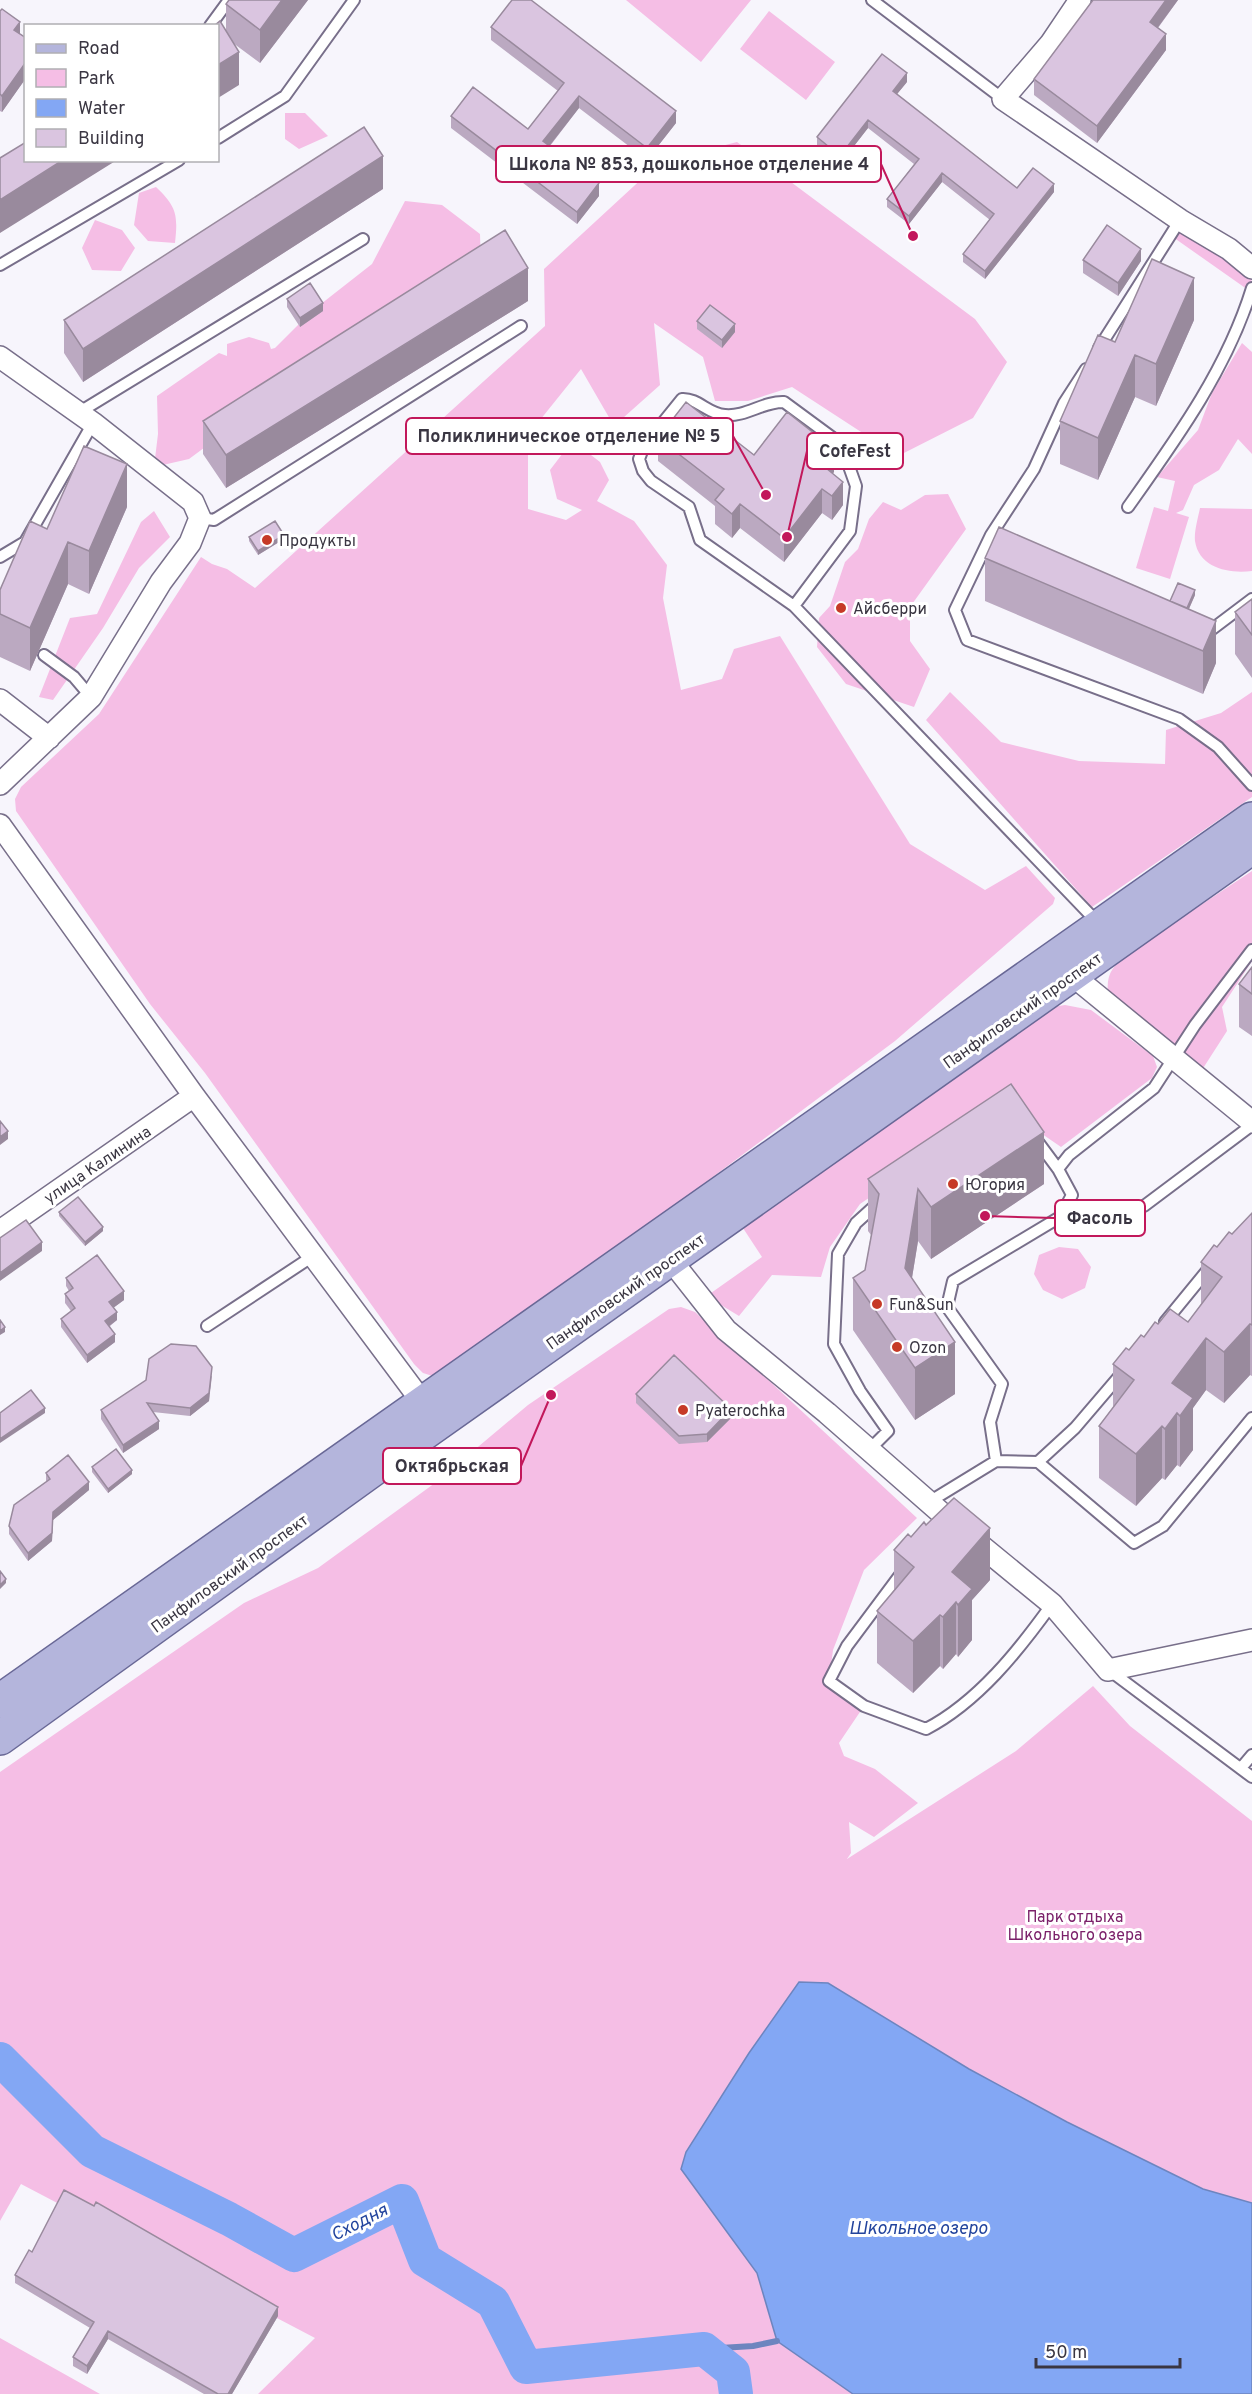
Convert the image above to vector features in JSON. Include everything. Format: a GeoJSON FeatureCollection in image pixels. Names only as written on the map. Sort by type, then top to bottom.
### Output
{"type":"FeatureCollection","features":[{"type":"Feature","properties":{"kind":"main road","name":"Панфиловский проспект"},"geometry":{"type":"LineString","coordinates":[[0,1701],[1099,924],[1252,819]]}},
{"type":"Feature","properties":{"kind":"main road","name":"Панфиловский проспект"},"geometry":{"type":"LineString","coordinates":[[0,1738],[1252,847]]}},
{"type":"Feature","properties":{"kind":"street"},"geometry":{"type":"LineString","coordinates":[[1080,0],[1051,42],[1003,99],[1180,219],[1229,249],[1252,268]]}},
{"type":"Feature","properties":{"kind":"street"},"geometry":{"type":"LineString","coordinates":[[0,357],[86,418],[193,502],[200,519],[190,543],[161,582],[91,697],[0,784]]}},
{"type":"Feature","properties":{"kind":"street"},"geometry":{"type":"LineString","coordinates":[[0,700],[49,738]]}},
{"type":"Feature","properties":{"kind":"street"},"geometry":{"type":"LineString","coordinates":[[0,825],[194,1096],[423,1403]]}},
{"type":"Feature","properties":{"kind":"street"},"geometry":{"type":"LineString","coordinates":[[1072,975],[1252,1124]]}},
{"type":"Feature","properties":{"kind":"street","name":"улица Калинина"},"geometry":{"type":"LineString","coordinates":[[0,1231],[194,1096]]}},
{"type":"Feature","properties":{"kind":"street"},"geometry":{"type":"LineString","coordinates":[[670,1259],[726,1330],[929,1502],[943,1522],[1052,1604],[1108,1670],[1252,1640]]}},
{"type":"Feature","properties":{"kind":"lane"},"geometry":{"type":"LineString","coordinates":[[211,24],[229,0]]}},
{"type":"Feature","properties":{"kind":"lane"},"geometry":{"type":"LineString","coordinates":[[219,137],[285,96],[354,0]]}},
{"type":"Feature","properties":{"kind":"lane"},"geometry":{"type":"LineString","coordinates":[[872,0],[1003,99]]}},
{"type":"Feature","properties":{"kind":"lane"},"geometry":{"type":"LineString","coordinates":[[0,265],[176,162]]}},
{"type":"Feature","properties":{"kind":"lane"},"geometry":{"type":"LineString","coordinates":[[1180,219],[1064,403],[1034,469],[955,610],[967,640],[1179,719],[1218,747],[1252,785]]}},
{"type":"Feature","properties":{"kind":"lane"},"geometry":{"type":"LineString","coordinates":[[0,557],[25,542],[86,418],[363,239]]}},
{"type":"Feature","properties":{"kind":"lane"},"geometry":{"type":"LineString","coordinates":[[1128,507],[1186,426],[1240,327],[1252,288]]}},
{"type":"Feature","properties":{"kind":"lane"},"geometry":{"type":"LineString","coordinates":[[200,519],[214,520],[521,326]]}},
{"type":"Feature","properties":{"kind":"lane"},"geometry":{"type":"LineString","coordinates":[[794,606],[850,531],[856,486],[841,444],[784,402],[776,402],[735,416],[722,415],[710,411],[691,399],[682,399],[644,446],[639,459],[643,471],[651,481],[689,507],[700,540],[794,606],[1099,924]]}},
{"type":"Feature","properties":{"kind":"lane"},"geometry":{"type":"LineString","coordinates":[[1193,630],[1203,635],[1252,599]]}},
{"type":"Feature","properties":{"kind":"lane"},"geometry":{"type":"LineString","coordinates":[[44,655],[74,677],[91,697]]}},
{"type":"Feature","properties":{"kind":"lane"},"geometry":{"type":"LineString","coordinates":[[1058,1169],[1069,1155],[1154,1088],[1195,1025],[1252,950]]}},
{"type":"Feature","properties":{"kind":"lane"},"geometry":{"type":"LineString","coordinates":[[1144,1206],[1252,1124]]}},
{"type":"Feature","properties":{"kind":"lane"},"geometry":{"type":"LineString","coordinates":[[996,1461],[990,1422],[1002,1384],[947,1306],[953,1281],[1060,1217],[1072,1195],[1042,1144],[1028,1131]]}},
{"type":"Feature","properties":{"kind":"lane"},"geometry":{"type":"LineString","coordinates":[[869,1450],[888,1431],[860,1391],[834,1344],[838,1254],[856,1223],[888,1194]]}},
{"type":"Feature","properties":{"kind":"lane"},"geometry":{"type":"LineString","coordinates":[[1156,1334],[1220,1255]]}},
{"type":"Feature","properties":{"kind":"lane"},"geometry":{"type":"LineString","coordinates":[[207,1326],[313,1256]]}},
{"type":"Feature","properties":{"kind":"lane"},"geometry":{"type":"LineString","coordinates":[[1038,1462],[1075,1428],[1127,1368]]}},
{"type":"Feature","properties":{"kind":"lane"},"geometry":{"type":"LineString","coordinates":[[929,1502],[996,1461],[1038,1462],[1134,1543],[1163,1526],[1252,1418]]}},
{"type":"Feature","properties":{"kind":"lane"},"geometry":{"type":"LineString","coordinates":[[912,1561],[884,1594],[847,1646],[829,1681],[864,1706],[926,1729],[948,1718],[1015,1655],[1052,1604]]}},
{"type":"Feature","properties":{"kind":"lane"},"geometry":{"type":"LineString","coordinates":[[1108,1670],[1252,1777]]}},
{"type":"Feature","properties":{"kind":"lane"},"geometry":{"type":"LineString","coordinates":[[1241,1768],[1252,1755]]}},
{"type":"Feature","properties":{"kind":"green space"},"geometry":{"type":"Polygon","coordinates":[[[626,0],[751,0],[701,62],[626,0]]]}},
{"type":"Feature","properties":{"kind":"green space"},"geometry":{"type":"Polygon","coordinates":[[[769,11],[835,62],[806,100],[740,49],[769,11]]]}},
{"type":"Feature","properties":{"kind":"green space"},"geometry":{"type":"Polygon","coordinates":[[[285,113],[305,113],[328,136],[299,149],[285,139],[285,113]]]}},
{"type":"Feature","properties":{"kind":"green space"},"geometry":{"type":"Polygon","coordinates":[[[737,142],[975,319],[1007,362],[973,418],[898,456],[792,387],[748,401],[715,401],[703,357],[654,323],[660,385],[614,426],[581,369],[528,435],[528,509],[566,520],[582,510],[557,499],[550,470],[563,453],[582,448],[600,462],[609,480],[597,501],[634,521],[667,565],[663,598],[681,690],[722,679],[734,649],[780,636],[910,844],[985,890],[1026,866],[1055,898],[1053,904],[895,1041],[450,1373],[439,1378],[423,1373],[414,1364],[205,1073],[150,1004],[16,811],[15,799],[21,787],[99,714],[201,557],[227,569],[255,588],[545,326],[544,269],[660,162],[737,142]]]}},
{"type":"Feature","properties":{"kind":"green space"},"geometry":{"type":"Polygon","coordinates":[[[156,187],[172,206],[176,218],[175,243],[148,241],[134,225],[139,193],[156,187]]]}},
{"type":"Feature","properties":{"kind":"green space"},"geometry":{"type":"Polygon","coordinates":[[[405,201],[442,205],[480,234],[481,265],[326,358],[189,459],[154,467],[158,434],[157,396],[219,353],[227,356],[227,344],[249,337],[269,343],[271,349],[275,348],[312,311],[372,264],[405,201]]]}},
{"type":"Feature","properties":{"kind":"green space"},"geometry":{"type":"Polygon","coordinates":[[[95,220],[122,230],[135,248],[121,271],[92,270],[82,248],[95,220]]]}},
{"type":"Feature","properties":{"kind":"green space"},"geometry":{"type":"Polygon","coordinates":[[[1180,220],[1252,268],[1251,292],[1170,235],[1180,220]]]}},
{"type":"Feature","properties":{"kind":"green space"},"geometry":{"type":"Polygon","coordinates":[[[1242,343],[1252,352],[1252,454],[1238,439],[1219,470],[1194,485],[1183,510],[1176,513],[1189,517],[1170,579],[1136,568],[1154,507],[1168,511],[1175,481],[1157,477],[1198,430],[1212,393],[1242,343]]]}},
{"type":"Feature","properties":{"kind":"green space"},"geometry":{"type":"Polygon","coordinates":[[[948,494],[966,529],[910,607],[910,641],[930,669],[914,707],[846,684],[817,647],[819,618],[830,606],[845,562],[858,549],[869,519],[883,502],[901,510],[925,495],[948,494]]]}},
{"type":"Feature","properties":{"kind":"green space"},"geometry":{"type":"Polygon","coordinates":[[[1200,508],[1252,509],[1252,571],[1225,570],[1202,558],[1195,541],[1200,508]]]}},
{"type":"Feature","properties":{"kind":"green space"},"geometry":{"type":"Polygon","coordinates":[[[154,511],[170,537],[139,568],[103,628],[53,700],[39,697],[70,618],[97,614],[141,522],[154,511]]]}},
{"type":"Feature","properties":{"kind":"green space"},"geometry":{"type":"Polygon","coordinates":[[[950,692],[1001,742],[1079,761],[1165,764],[1166,730],[1221,713],[1252,692],[1252,797],[1092,907],[926,720],[950,692]]]}},
{"type":"Feature","properties":{"kind":"green space"},"geometry":{"type":"Polygon","coordinates":[[[1252,871],[1252,961],[1222,1007],[1227,1031],[1200,1073],[1108,993],[1109,975],[1127,954],[1252,871]]]}},
{"type":"Feature","properties":{"kind":"green space"},"geometry":{"type":"Polygon","coordinates":[[[1065,1005],[1091,1010],[1153,1056],[1157,1067],[1152,1078],[1061,1147],[1003,1107],[860,1204],[830,1247],[821,1277],[772,1275],[739,1316],[721,1305],[711,1293],[762,1257],[741,1225],[1053,1007],[1065,1005]]]}},
{"type":"Feature","properties":{"kind":"green space"},"geometry":{"type":"Polygon","coordinates":[[[1059,1247],[1078,1249],[1091,1267],[1085,1288],[1062,1299],[1043,1290],[1034,1274],[1039,1255],[1059,1247]]]}},
{"type":"Feature","properties":{"kind":"green space","name":"Парк отдыха Школьного озера"},"geometry":{"type":"Polygon","coordinates":[[[681,1307],[695,1312],[917,1518],[864,1570],[833,1650],[829,1681],[864,1706],[839,1743],[844,1756],[875,1769],[918,1803],[874,1837],[849,1822],[851,1853],[847,1859],[1016,1751],[1093,1686],[1130,1726],[1252,1821],[1252,2203],[1203,2189],[1067,2122],[969,2069],[828,1983],[772,2022],[686,2152],[681,2169],[757,2273],[777,2341],[853,2394],[258,2394],[315,2338],[21,2184],[0,2221],[0,1772],[244,1603],[318,1568],[435,1483],[528,1405],[669,1309],[681,1307]]]}},
{"type":"Feature","properties":{"kind":"green space"},"geometry":{"type":"Polygon","coordinates":[[[0,2338],[100,2394],[0,2394],[0,2338]]]}},
{"type":"Feature","properties":{"kind":"water","name":"Школьное озеро"},"geometry":{"type":"Polygon","coordinates":[[[799,1982],[828,1983],[969,2069],[1067,2122],[1203,2189],[1252,2203],[1252,2394],[853,2394],[777,2341],[757,2273],[681,2169],[686,2152],[749,2053],[799,1982]]]}},
{"type":"Feature","properties":{"kind":"building"},"geometry":{"type":"Polygon","coordinates":[[[229,0],[282,0],[260,30],[226,4],[229,0]]]}},
{"type":"Feature","properties":{"kind":"building"},"geometry":{"type":"Polygon","coordinates":[[[512,0],[531,0],[676,111],[647,148],[579,96],[543,141],[599,183],[577,212],[451,116],[473,87],[528,129],[564,83],[491,27],[512,0]]]}},
{"type":"Feature","properties":{"kind":"building"},"geometry":{"type":"Polygon","coordinates":[[[1093,0],[1166,0],[1150,22],[1166,34],[1097,126],[1034,79],[1093,0]]]}},
{"type":"Feature","properties":{"kind":"building"},"geometry":{"type":"Polygon","coordinates":[[[2,9],[20,22],[14,30],[24,37],[24,65],[2,96],[0,94],[0,11],[2,9]]]}},
{"type":"Feature","properties":{"kind":"building"},"geometry":{"type":"Polygon","coordinates":[[[220,21],[239,52],[219,64],[219,24],[216,24],[220,21]]]}},
{"type":"Feature","properties":{"kind":"building"},"geometry":{"type":"Polygon","coordinates":[[[882,54],[907,73],[893,91],[1017,188],[1033,168],[1054,184],[985,271],[963,254],[994,214],[942,173],[909,216],[887,199],[919,159],[868,120],[840,156],[817,137],[882,54]]]}},
{"type":"Feature","properties":{"kind":"building"},"geometry":{"type":"Polygon","coordinates":[[[364,127],[383,156],[83,349],[64,320],[364,127]]]}},
{"type":"Feature","properties":{"kind":"building"},"geometry":{"type":"Polygon","coordinates":[[[24,143],[24,162],[60,162],[0,200],[0,158],[24,143]]]}},
{"type":"Feature","properties":{"kind":"building"},"geometry":{"type":"Polygon","coordinates":[[[1107,225],[1141,249],[1118,283],[1083,260],[1107,225]]]}},
{"type":"Feature","properties":{"kind":"building"},"geometry":{"type":"Polygon","coordinates":[[[505,230],[528,268],[226,455],[203,421],[505,230]]]}},
{"type":"Feature","properties":{"kind":"building"},"geometry":{"type":"Polygon","coordinates":[[[1152,259],[1194,278],[1156,364],[1135,355],[1098,438],[1060,421],[1098,335],[1115,342],[1152,259]]]}},
{"type":"Feature","properties":{"kind":"building"},"geometry":{"type":"Polygon","coordinates":[[[310,283],[323,303],[300,318],[287,299],[310,283]]]}},
{"type":"Feature","properties":{"kind":"building"},"geometry":{"type":"Polygon","coordinates":[[[710,305],[735,324],[722,340],[697,321],[710,305]]]}},
{"type":"Feature","properties":{"kind":"building"},"geometry":{"type":"Polygon","coordinates":[[[686,402],[754,455],[787,412],[834,449],[821,464],[843,482],[832,496],[822,489],[784,538],[740,504],[732,514],[715,500],[724,489],[658,438],[686,402]]]}},
{"type":"Feature","properties":{"kind":"building"},"geometry":{"type":"Polygon","coordinates":[[[84,446],[127,464],[89,551],[68,542],[30,628],[0,614],[0,590],[30,521],[47,529],[84,446]]]}},
{"type":"Feature","properties":{"kind":"building","name":"Продукты"},"geometry":{"type":"Polygon","coordinates":[[[275,521],[284,535],[258,551],[249,537],[275,521]]]}},
{"type":"Feature","properties":{"kind":"building"},"geometry":{"type":"Polygon","coordinates":[[[999,527],[1216,621],[1203,651],[985,558],[999,527]]]}},
{"type":"Feature","properties":{"kind":"building"},"geometry":{"type":"Polygon","coordinates":[[[1178,583],[1195,590],[1187,608],[1170,601],[1178,583]]]}},
{"type":"Feature","properties":{"kind":"building"},"geometry":{"type":"Polygon","coordinates":[[[1252,599],[1252,635],[1235,612],[1252,599]]]}},
{"type":"Feature","properties":{"kind":"building"},"geometry":{"type":"Polygon","coordinates":[[[1252,967],[1252,994],[1239,984],[1252,967]]]}},
{"type":"Feature","properties":{"kind":"building"},"geometry":{"type":"Polygon","coordinates":[[[1011,1084],[1044,1132],[931,1207],[918,1189],[905,1268],[955,1342],[915,1368],[853,1278],[865,1270],[879,1194],[868,1179],[1011,1084]]]}},
{"type":"Feature","properties":{"kind":"building"},"geometry":{"type":"Polygon","coordinates":[[[0,1121],[8,1131],[0,1137],[0,1121]]]}},
{"type":"Feature","properties":{"kind":"building"},"geometry":{"type":"Polygon","coordinates":[[[78,1197],[103,1227],[85,1242],[59,1212],[78,1197]]]}},
{"type":"Feature","properties":{"kind":"building"},"geometry":{"type":"Polygon","coordinates":[[[1252,1213],[1252,1325],[1250,1324],[1224,1352],[1206,1338],[1172,1383],[1193,1398],[1180,1416],[1177,1413],[1165,1429],[1162,1426],[1136,1454],[1099,1426],[1134,1380],[1113,1364],[1126,1348],[1129,1350],[1141,1335],[1144,1337],[1155,1322],[1158,1324],[1170,1309],[1188,1322],[1222,1277],[1201,1262],[1214,1245],[1217,1247],[1229,1232],[1232,1234],[1252,1213]]]}},
{"type":"Feature","properties":{"kind":"building"},"geometry":{"type":"Polygon","coordinates":[[[26,1220],[42,1242],[0,1273],[0,1238],[26,1220]]]}},
{"type":"Feature","properties":{"kind":"building"},"geometry":{"type":"Polygon","coordinates":[[[97,1255],[124,1291],[109,1302],[117,1312],[105,1321],[115,1334],[87,1355],[61,1319],[75,1308],[65,1294],[73,1288],[66,1278],[97,1255]]]}},
{"type":"Feature","properties":{"kind":"building"},"geometry":{"type":"Polygon","coordinates":[[[0,1320],[5,1327],[0,1331],[0,1320]]]}},
{"type":"Feature","properties":{"kind":"building"},"geometry":{"type":"Polygon","coordinates":[[[171,1344],[196,1346],[212,1367],[209,1393],[190,1408],[147,1403],[159,1421],[123,1445],[101,1410],[146,1380],[149,1359],[171,1344]]]}},
{"type":"Feature","properties":{"kind":"building","name":"Pyaterochka"},"geometry":{"type":"Polygon","coordinates":[[[674,1355],[731,1409],[707,1434],[679,1436],[636,1394],[674,1355]]]}},
{"type":"Feature","properties":{"kind":"building"},"geometry":{"type":"Polygon","coordinates":[[[31,1390],[45,1408],[0,1439],[0,1413],[31,1390]]]}},
{"type":"Feature","properties":{"kind":"building"},"geometry":{"type":"Polygon","coordinates":[[[116,1449],[132,1470],[108,1489],[92,1467],[116,1449]]]}},
{"type":"Feature","properties":{"kind":"building"},"geometry":{"type":"Polygon","coordinates":[[[68,1455],[89,1482],[53,1512],[52,1533],[28,1553],[9,1526],[14,1505],[50,1479],[46,1473],[68,1455]]]}},
{"type":"Feature","properties":{"kind":"building"},"geometry":{"type":"Polygon","coordinates":[[[954,1498],[990,1528],[952,1572],[972,1589],[958,1605],[956,1602],[943,1617],[940,1615],[913,1641],[877,1611],[914,1567],[894,1550],[908,1534],[911,1537],[924,1522],[926,1525],[954,1498]]]}},
{"type":"Feature","properties":{"kind":"building"},"geometry":{"type":"Polygon","coordinates":[[[0,1571],[6,1579],[0,1585],[0,1571]]]}},
{"type":"Feature","properties":{"kind":"building"},"geometry":{"type":"Polygon","coordinates":[[[64,2190],[94,2206],[96,2202],[278,2307],[228,2394],[218,2394],[108,2331],[87,2366],[73,2357],[94,2322],[15,2275],[29,2250],[32,2252],[64,2190]]]}},
{"type":"Feature","properties":{"kind":"waterway","name":"Сходня"},"geometry":{"type":"LineString","coordinates":[[0,2059],[92,2151],[229,2219],[294,2255],[402,2201],[425,2260],[493,2302],[526,2367],[704,2349],[733,2372],[736,2394]]}},
{"type":"Feature","properties":{"kind":"waterway"},"geometry":{"type":"LineString","coordinates":[[704,2349],[753,2346],[777,2341]]}},
{"type":"Feature","properties":{"kind":"place","name":"Школа № 853, дошкольное отделение 4"},"geometry":{"type":"Point","coordinates":[913,236]}},
{"type":"Feature","properties":{"kind":"place","name":"Поликлиническое отделение № 5"},"geometry":{"type":"Point","coordinates":[766,495]}},
{"type":"Feature","properties":{"kind":"place","name":"CofeFest"},"geometry":{"type":"Point","coordinates":[787,537]}},
{"type":"Feature","properties":{"kind":"place","name":"Продукты"},"geometry":{"type":"Point","coordinates":[267,540]}},
{"type":"Feature","properties":{"kind":"place","name":"Айсберри"},"geometry":{"type":"Point","coordinates":[841,608]}},
{"type":"Feature","properties":{"kind":"place","name":"Югория"},"geometry":{"type":"Point","coordinates":[953,1184]}},
{"type":"Feature","properties":{"kind":"place","name":"Фасоль"},"geometry":{"type":"Point","coordinates":[985,1216]}},
{"type":"Feature","properties":{"kind":"place","name":"Fun&Sun"},"geometry":{"type":"Point","coordinates":[877,1304]}},
{"type":"Feature","properties":{"kind":"place","name":"Ozon"},"geometry":{"type":"Point","coordinates":[897,1347]}},
{"type":"Feature","properties":{"kind":"place","name":"Октябрьская"},"geometry":{"type":"Point","coordinates":[551,1395]}},
{"type":"Feature","properties":{"kind":"place","name":"Pyaterochka"},"geometry":{"type":"Point","coordinates":[683,1410]}}]}
